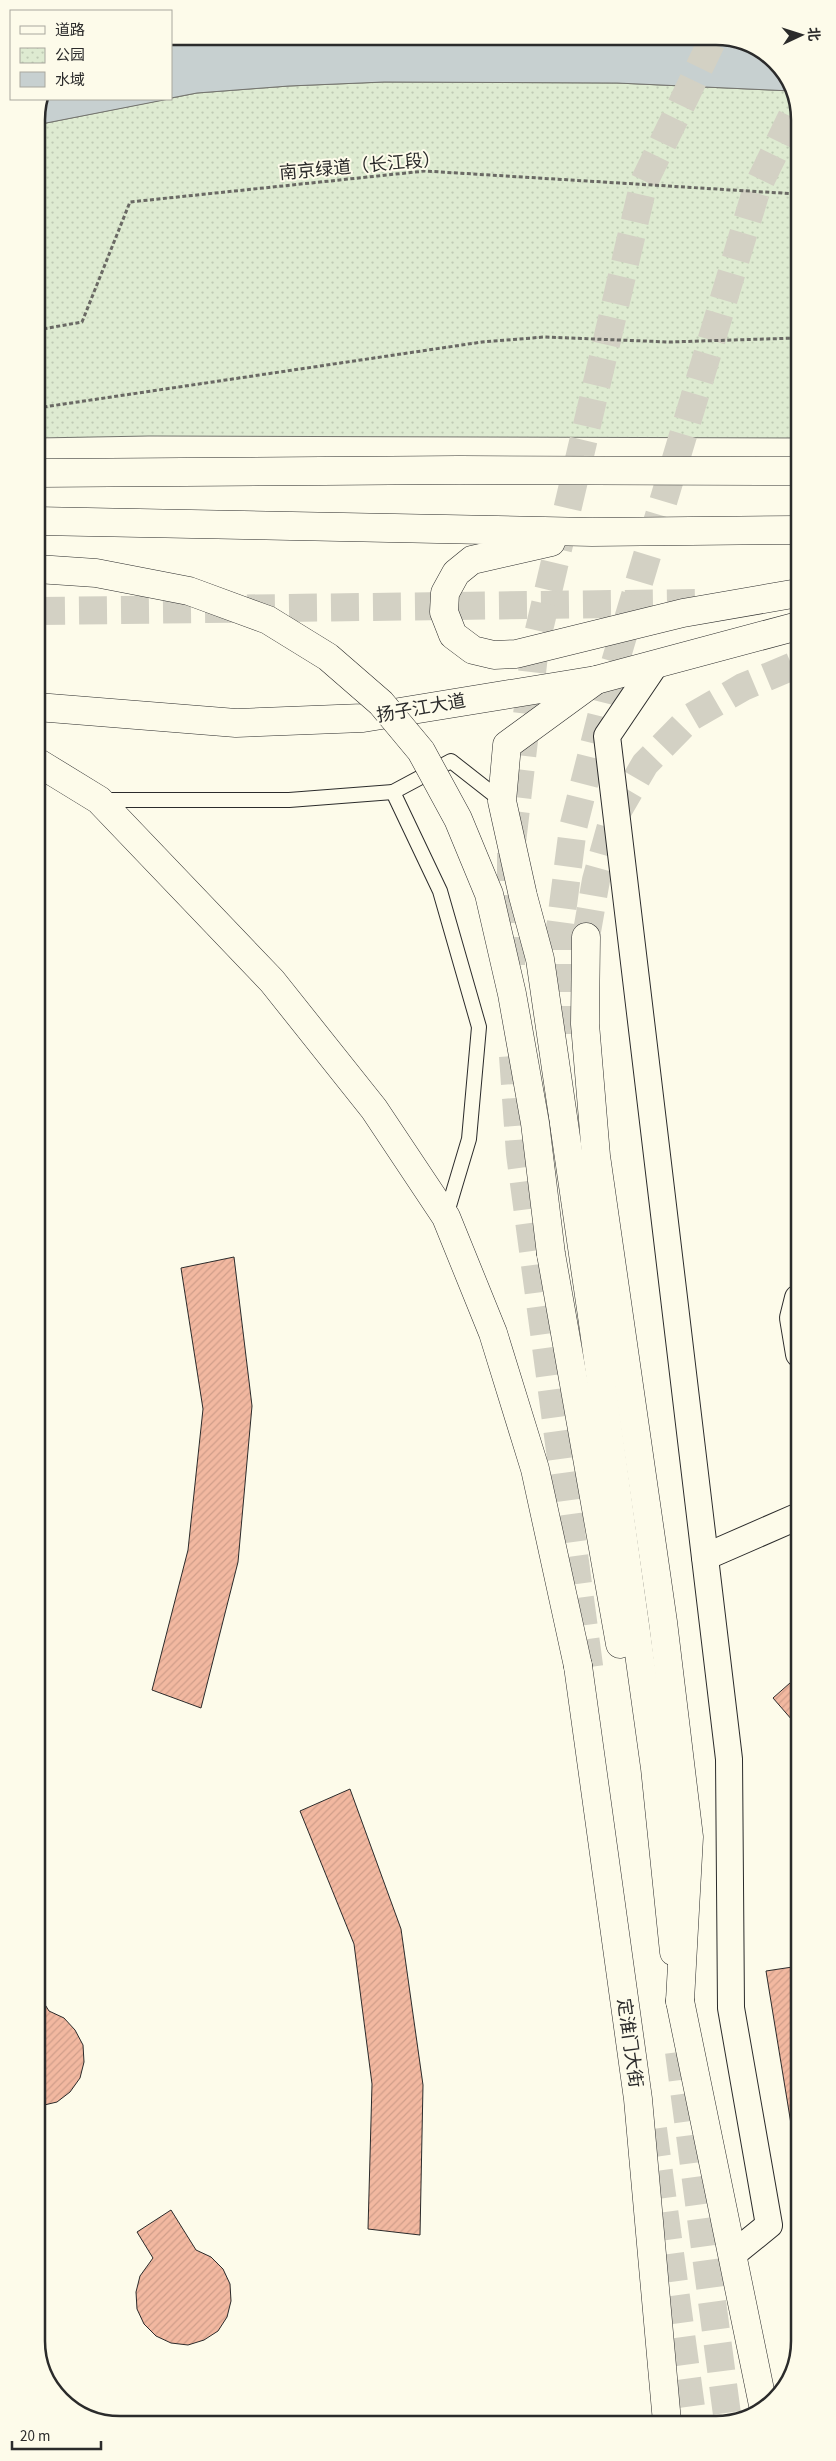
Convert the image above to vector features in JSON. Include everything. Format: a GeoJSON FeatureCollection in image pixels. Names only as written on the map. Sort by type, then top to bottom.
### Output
{"type":"FeatureCollection","features":[{"type":"Feature","properties":{"kind":"main road"},"geometry":{"type":"LineString","coordinates":[[45,473],[791,470]]}},
{"type":"Feature","properties":{"kind":"main road"},"geometry":{"type":"LineString","coordinates":[[45,521],[592,532],[791,530]]}},
{"type":"Feature","properties":{"kind":"main road"},"geometry":{"type":"LineString","coordinates":[[592,532],[472,560],[456,573],[445,593],[444,612],[454,635],[473,650],[494,655],[516,654],[683,613],[791,594]]}},
{"type":"Feature","properties":{"kind":"main road"},"geometry":{"type":"LineString","coordinates":[[45,570],[96,573],[188,591],[268,620],[328,657],[381,703],[421,752],[458,819],[489,894],[512,994],[535,1123],[551,1254],[674,1952]]}},
{"type":"Feature","properties":{"kind":"main road","name":"扬子江大道"},"geometry":{"type":"LineString","coordinates":[[45,708],[236,723],[363,718],[596,680],[791,628]]}},
{"type":"Feature","properties":{"kind":"main road"},"geometry":{"type":"LineString","coordinates":[[596,680],[507,745],[502,801],[523,896],[540,959],[592,1309],[653,1758],[680,2001],[762,2400]]}},
{"type":"Feature","properties":{"kind":"main road","name":"定淮门大街"},"geometry":{"type":"LineString","coordinates":[[45,767],[99,800],[272,981],[374,1109],[446,1217],[493,1334],[535,1469],[578,1666],[638,2099],[666,2416]]}},
{"type":"Feature","properties":{"kind":"main road"},"geometry":{"type":"LineString","coordinates":[[586,937],[585,1024],[596,1156],[662,1622],[689,1837],[680,2001]]}},
{"type":"Feature","properties":{"kind":"street"},"geometry":{"type":"LineString","coordinates":[[654,665],[607,736],[729,1759],[731,2008],[769,2225],[732,2255]]}},
{"type":"Feature","properties":{"kind":"street"},"geometry":{"type":"LineString","coordinates":[[705,1557],[791,1519]]}},
{"type":"Feature","properties":{"kind":"lane"},"geometry":{"type":"LineString","coordinates":[[99,800],[289,800],[393,792],[452,761],[502,801]]}},
{"type":"Feature","properties":{"kind":"lane"},"geometry":{"type":"LineString","coordinates":[[393,792],[440,891],[479,1027],[469,1139],[446,1217]]}},
{"type":"Feature","properties":{"kind":"path","name":"南京绿道（长江段）"},"geometry":{"type":"LineString","coordinates":[[45,329],[82,322],[130,202],[426,171],[791,194]]}},
{"type":"Feature","properties":{"kind":"path"},"geometry":{"type":"LineString","coordinates":[[45,407],[482,342],[544,338],[669,342],[791,338]]}},
{"type":"Feature","properties":{"kind":"green space"},"geometry":{"type":"Polygon","coordinates":[[[384,82],[617,83],[784,91],[791,120],[791,438],[149,436],[45,438],[45,123],[162,100],[172,100],[172,98],[197,93],[289,86],[384,82]]]}},
{"type":"Feature","properties":{"kind":"water"},"geometry":{"type":"Polygon","coordinates":[[[172,45],[721,45],[740,49],[762,60],[778,78],[784,91],[617,83],[384,82],[289,86],[197,93],[172,98],[172,45]]]}},
{"type":"Feature","properties":{"kind":"water"},"geometry":{"type":"Polygon","coordinates":[[[48,100],[164,100],[45,123],[48,100]]]}},
{"type":"Feature","properties":{"kind":"building"},"geometry":{"type":"Polygon","coordinates":[[[234,1257],[252,1406],[238,1562],[201,1708],[152,1690],[188,1550],[203,1409],[181,1268],[234,1257]]]}},
{"type":"Feature","properties":{"kind":"building"},"geometry":{"type":"Polygon","coordinates":[[[791,1682],[791,1719],[773,1698],[791,1682]]]}},
{"type":"Feature","properties":{"kind":"building"},"geometry":{"type":"Polygon","coordinates":[[[350,1789],[401,1929],[423,2085],[420,2235],[368,2229],[372,2084],[354,1944],[300,1811],[350,1789]]]}},
{"type":"Feature","properties":{"kind":"building"},"geometry":{"type":"Polygon","coordinates":[[[791,1967],[791,2124],[766,1971],[791,1967]]]}},
{"type":"Feature","properties":{"kind":"building"},"geometry":{"type":"Polygon","coordinates":[[[45,2005],[49,2011],[64,2018],[75,2030],[83,2045],[84,2062],[80,2078],[70,2092],[57,2102],[45,2105],[45,2005]]]}},
{"type":"Feature","properties":{"kind":"building"},"geometry":{"type":"Polygon","coordinates":[[[171,2210],[196,2250],[211,2257],[223,2269],[230,2284],[231,2301],[227,2317],[218,2331],[204,2340],[188,2345],[171,2343],[156,2336],[144,2324],[137,2309],[136,2292],[140,2276],[153,2258],[137,2232],[171,2210]]]}},
{"type":"Feature","properties":{"kind":"tunnel"},"geometry":{"type":"LineString","coordinates":[[511,965],[511,851],[535,647],[644,182],[710,45]]}},
{"type":"Feature","properties":{"kind":"tunnel"},"geometry":{"type":"LineString","coordinates":[[559,1034],[559,936],[573,828],[614,666],[757,188],[791,119]]}},
{"type":"Feature","properties":{"kind":"tunnel"},"geometry":{"type":"LineString","coordinates":[[45,611],[700,603]]}},
{"type":"Feature","properties":{"kind":"tunnel"},"geometry":{"type":"LineString","coordinates":[[586,937],[596,880],[613,819],[645,764],[691,717],[743,687],[791,667]]}},
{"type":"Feature","properties":{"kind":"tunnel"},"geometry":{"type":"LineString","coordinates":[[513,1056],[520,1154],[590,1673]]}},
{"type":"Feature","properties":{"kind":"tunnel"},"geometry":{"type":"LineString","coordinates":[[679,2052],[727,2415]]}},
{"type":"Feature","properties":{"kind":"tunnel"},"geometry":{"type":"LineString","coordinates":[[653,2129],[692,2416]]}}]}
